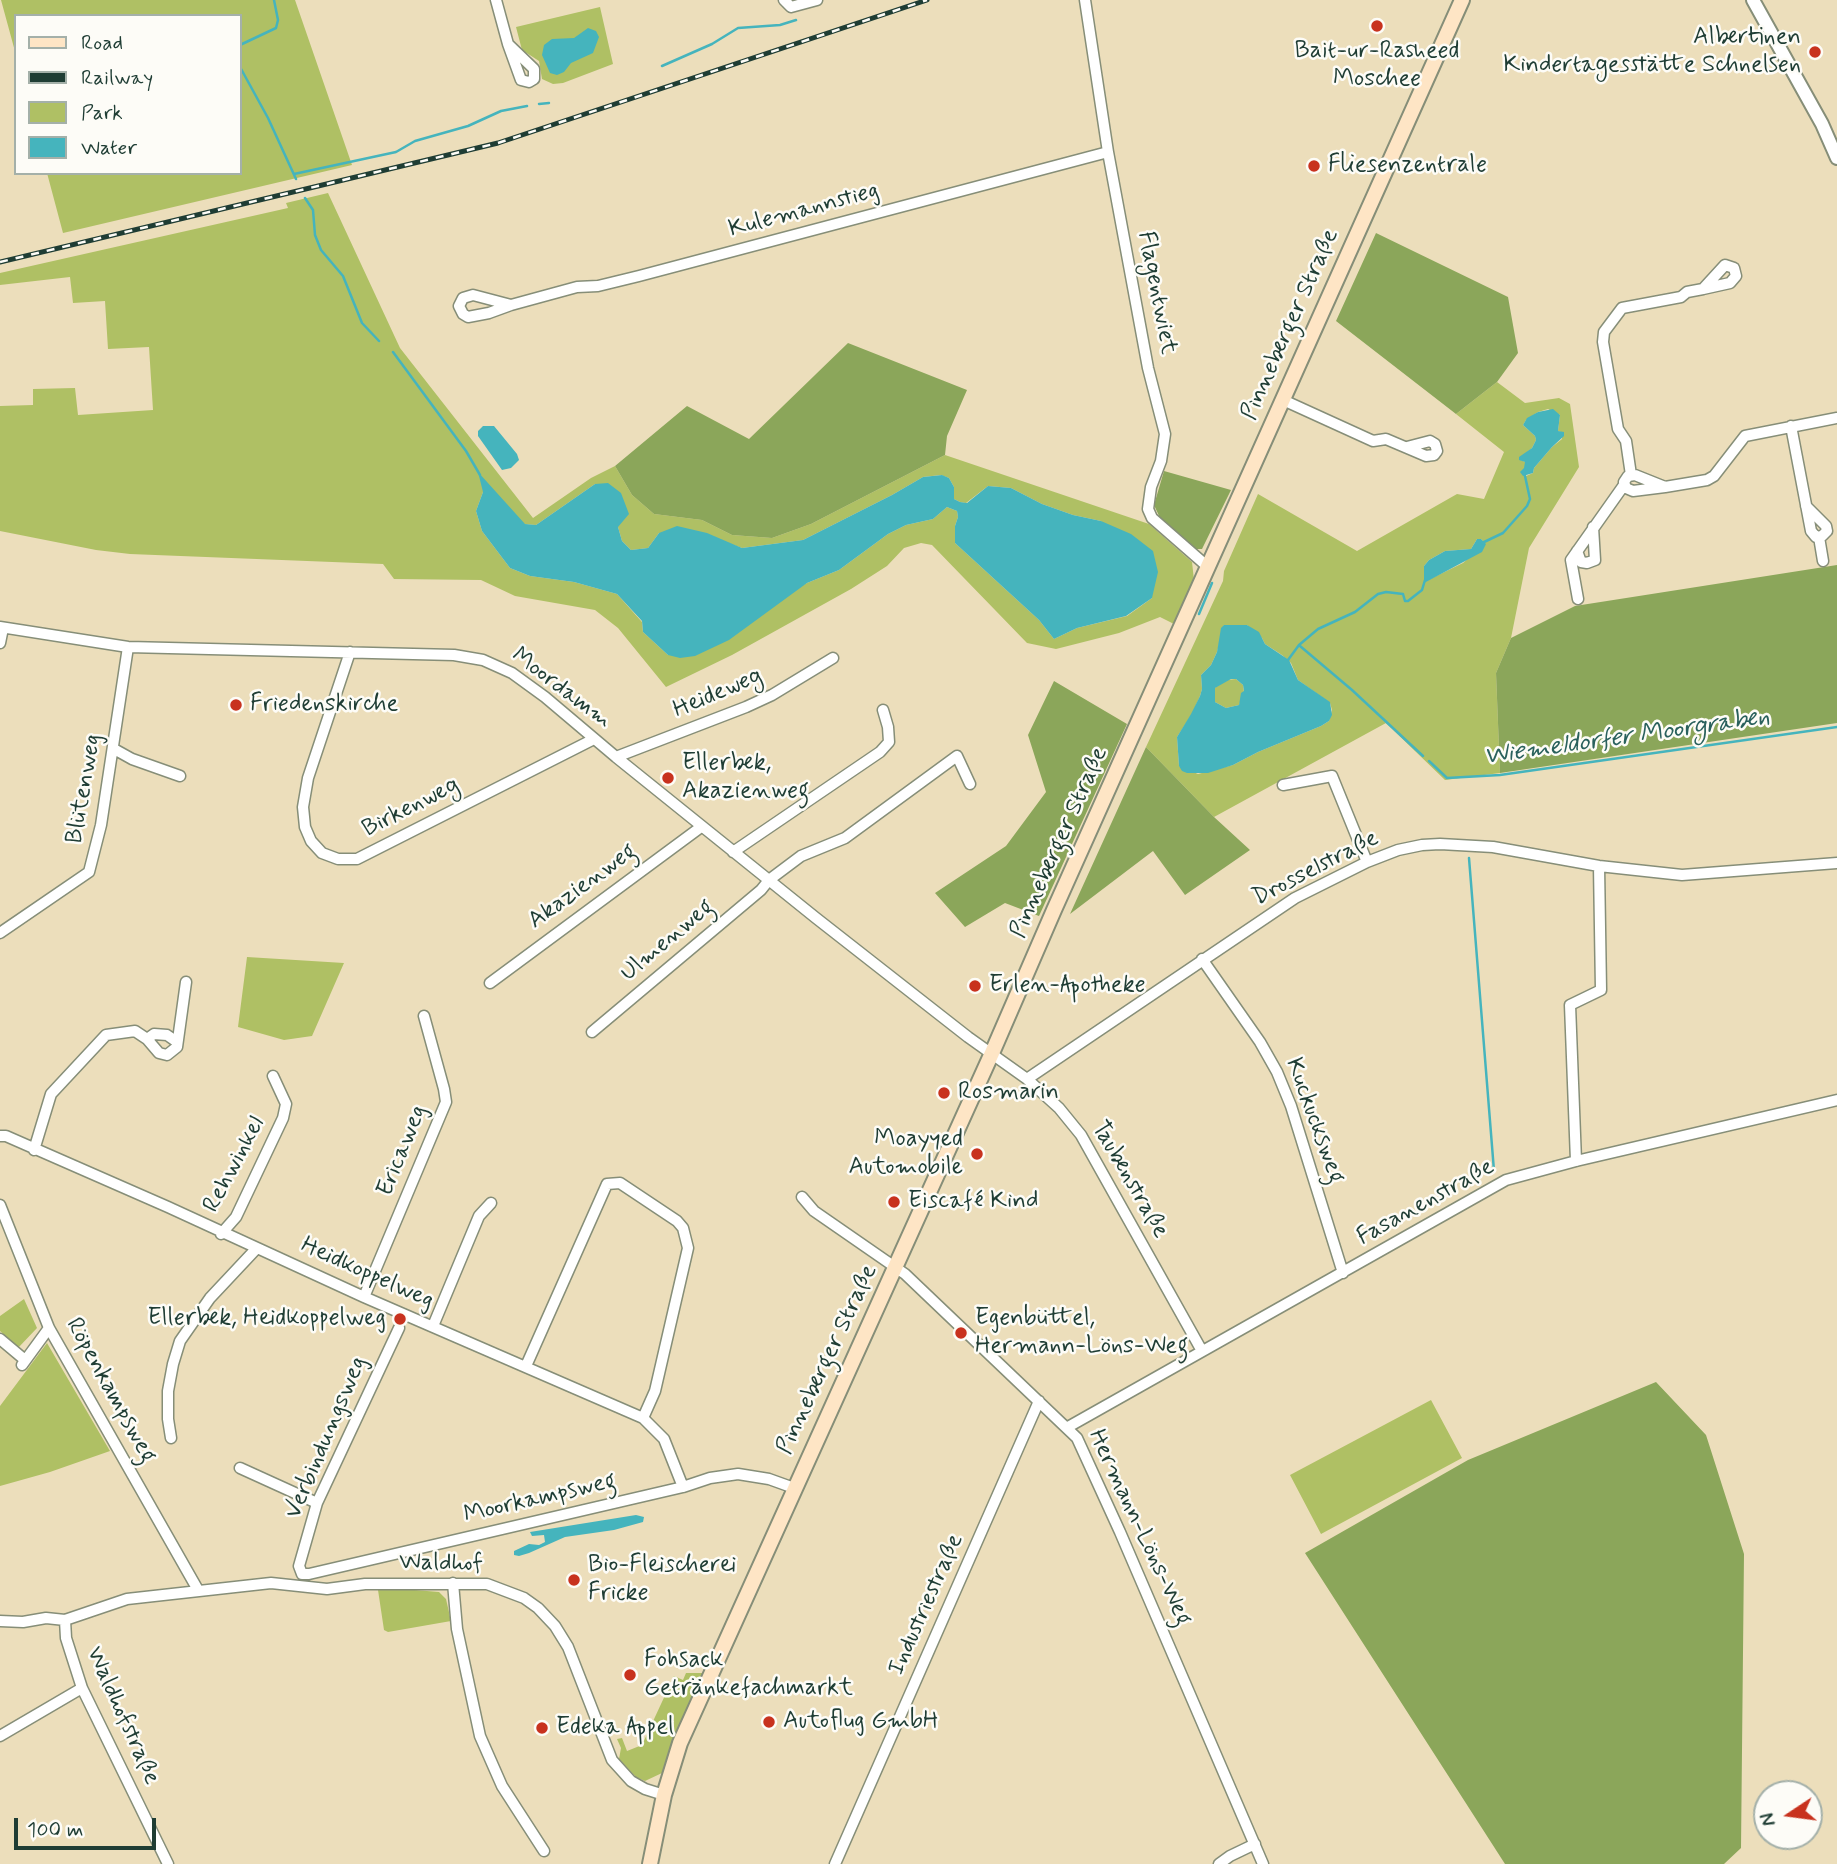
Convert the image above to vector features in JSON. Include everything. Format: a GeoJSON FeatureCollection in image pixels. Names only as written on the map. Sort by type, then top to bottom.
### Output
{"type":"FeatureCollection","features":[{"type":"Feature","properties":{"kind":"main road","name":"Pinneberger Straße"},"geometry":{"type":"LineString","coordinates":[[650,1864],[664,1795],[680,1743],[992,1053],[1462,0]]}},
{"type":"Feature","properties":{"kind":"street"},"geometry":{"type":"LineString","coordinates":[[496,0],[508,44]]}},
{"type":"Feature","properties":{"kind":"street"},"geometry":{"type":"LineString","coordinates":[[783,0],[791,7],[817,0]]}},
{"type":"Feature","properties":{"kind":"street","name":"Flagentwiet"},"geometry":{"type":"LineString","coordinates":[[1085,0],[1108,152],[1148,368],[1164,434],[1161,461],[1151,487],[1148,509],[1152,518],[1209,564]]}},
{"type":"Feature","properties":{"kind":"street"},"geometry":{"type":"LineString","coordinates":[[1753,0],[1832,132],[1837,158]]}},
{"type":"Feature","properties":{"kind":"street","name":"Kulemannstieg"},"geometry":{"type":"LineString","coordinates":[[510,305],[639,276],[1108,152]]}},
{"type":"Feature","properties":{"kind":"street"},"geometry":{"type":"LineString","coordinates":[[1631,475],[1626,441],[1618,429],[1603,342],[1604,331],[1622,308],[1674,299],[1687,292],[1703,289]]}},
{"type":"Feature","properties":{"kind":"street"},"geometry":{"type":"LineString","coordinates":[[1283,400],[1373,441],[1386,439],[1407,447]]}},
{"type":"Feature","properties":{"kind":"street"},"geometry":{"type":"LineString","coordinates":[[1624,485],[1633,491],[1711,478],[1745,436],[1837,418]]}},
{"type":"Feature","properties":{"kind":"street"},"geometry":{"type":"LineString","coordinates":[[1791,426],[1811,531],[1812,535],[1819,537],[1824,561]]}},
{"type":"Feature","properties":{"kind":"street"},"geometry":{"type":"LineString","coordinates":[[1578,599],[1570,562],[1624,485],[1626,477],[1631,475],[1665,487]]}},
{"type":"Feature","properties":{"kind":"street"},"geometry":{"type":"LineString","coordinates":[[1577,551],[1581,562],[1587,564],[1595,560],[1593,527]]}},
{"type":"Feature","properties":{"kind":"street"},"geometry":{"type":"LineString","coordinates":[[0,643],[1,628]]}},
{"type":"Feature","properties":{"kind":"street","name":"Moordamm"},"geometry":{"type":"LineString","coordinates":[[1,628],[128,647],[454,655],[483,660],[521,679],[701,827],[992,1053]]}},
{"type":"Feature","properties":{"kind":"street","name":"Blütenweg"},"geometry":{"type":"LineString","coordinates":[[0,933],[89,872],[101,825],[128,647]]}},
{"type":"Feature","properties":{"kind":"street","name":"Birkenweg"},"geometry":{"type":"LineString","coordinates":[[350,652],[308,778],[303,807],[305,827],[311,841],[321,853],[338,859],[357,859],[594,739]]}},
{"type":"Feature","properties":{"kind":"street","name":"Heideweg"},"geometry":{"type":"LineString","coordinates":[[616,758],[772,695],[832,658]]}},
{"type":"Feature","properties":{"kind":"street"},"geometry":{"type":"LineString","coordinates":[[733,852],[880,752],[888,742],[888,727],[883,710]]}},
{"type":"Feature","properties":{"kind":"street"},"geometry":{"type":"LineString","coordinates":[[114,749],[132,759],[180,775]]}},
{"type":"Feature","properties":{"kind":"street","name":"Ulmenweg"},"geometry":{"type":"LineString","coordinates":[[592,1032],[761,890],[769,880],[801,856],[845,838],[957,756],[970,784]]}},
{"type":"Feature","properties":{"kind":"street"},"geometry":{"type":"LineString","coordinates":[[1283,785],[1332,776],[1367,862]]}},
{"type":"Feature","properties":{"kind":"street","name":"Akazienweg"},"geometry":{"type":"LineString","coordinates":[[490,982],[701,827]]}},
{"type":"Feature","properties":{"kind":"street","name":"Drosselstraße"},"geometry":{"type":"LineString","coordinates":[[1027,1079],[1295,898],[1367,862],[1398,850],[1422,845],[1493,847],[1599,866],[1682,875],[1837,863]]}},
{"type":"Feature","properties":{"kind":"street"},"geometry":{"type":"LineString","coordinates":[[1576,1161],[1570,1005],[1601,990],[1599,866]]}},
{"type":"Feature","properties":{"kind":"street","name":"Kuckucksweg"},"geometry":{"type":"LineString","coordinates":[[1202,959],[1260,1042],[1277,1072],[1291,1107],[1343,1273]]}},
{"type":"Feature","properties":{"kind":"street"},"geometry":{"type":"LineString","coordinates":[[34,1150],[51,1094],[106,1035],[135,1031],[147,1039],[159,1053],[167,1055],[177,1047],[186,982]]}},
{"type":"Feature","properties":{"kind":"street","name":"Ericaweg"},"geometry":{"type":"LineString","coordinates":[[364,1297],[446,1102],[424,1016]]}},
{"type":"Feature","properties":{"kind":"street"},"geometry":{"type":"LineString","coordinates":[[147,1039],[154,1034],[167,1035],[177,1042]]}},
{"type":"Feature","properties":{"kind":"street","name":"Taubenstraße"},"geometry":{"type":"LineString","coordinates":[[992,1053],[1027,1079],[1059,1108],[1081,1135],[1202,1351]]}},
{"type":"Feature","properties":{"kind":"street","name":"Rehwinkel"},"geometry":{"type":"LineString","coordinates":[[221,1234],[236,1217],[283,1118],[286,1104],[273,1076]]}},
{"type":"Feature","properties":{"kind":"street","name":"Fasanenstraße"},"geometry":{"type":"LineString","coordinates":[[1068,1427],[1506,1180],[1837,1100]]}},
{"type":"Feature","properties":{"kind":"street","name":"Heidkoppelweg"},"geometry":{"type":"LineString","coordinates":[[0,1136],[6,1136],[168,1207],[221,1234],[643,1418],[664,1439],[683,1486]]}},
{"type":"Feature","properties":{"kind":"street"},"geometry":{"type":"LineString","coordinates":[[526,1366],[607,1184],[620,1183],[677,1221],[683,1228],[688,1248],[655,1391],[643,1418]]}},
{"type":"Feature","properties":{"kind":"street","name":"Hermann-Löns-Weg"},"geometry":{"type":"LineString","coordinates":[[802,1197],[814,1211],[895,1266],[1077,1438],[1120,1531],[1263,1864]]}},
{"type":"Feature","properties":{"kind":"street"},"geometry":{"type":"LineString","coordinates":[[433,1326],[479,1216],[491,1203]]}},
{"type":"Feature","properties":{"kind":"street","name":"Röpenkampsweg"},"geometry":{"type":"LineString","coordinates":[[0,1205],[49,1328],[198,1590]]}},
{"type":"Feature","properties":{"kind":"street"},"geometry":{"type":"LineString","coordinates":[[171,1438],[168,1391],[180,1341],[210,1298],[256,1249]]}},
{"type":"Feature","properties":{"kind":"street"},"geometry":{"type":"LineString","coordinates":[[0,1339],[24,1362],[49,1328]]}},
{"type":"Feature","properties":{"kind":"street","name":"Verbindungsweg"},"geometry":{"type":"LineString","coordinates":[[299,1566],[317,1503],[399,1328]]}},
{"type":"Feature","properties":{"kind":"street","name":"Industriestraße"},"geometry":{"type":"LineString","coordinates":[[835,1864],[1039,1401]]}},
{"type":"Feature","properties":{"kind":"street"},"geometry":{"type":"LineString","coordinates":[[240,1468],[317,1503]]}},
{"type":"Feature","properties":{"kind":"street","name":"Moorkampsweg"},"geometry":{"type":"LineString","coordinates":[[299,1566],[302,1574],[309,1574],[710,1478],[738,1474],[769,1479],[794,1488]]}},
{"type":"Feature","properties":{"kind":"street","name":"Waldhof"},"geometry":{"type":"LineString","coordinates":[[198,1590],[271,1583],[327,1590],[365,1584],[453,1583],[487,1584],[524,1598],[555,1626],[568,1647],[612,1760],[631,1781],[664,1795]]}},
{"type":"Feature","properties":{"kind":"street"},"geometry":{"type":"LineString","coordinates":[[453,1583],[457,1629],[480,1736],[502,1786],[544,1851]]}},
{"type":"Feature","properties":{"kind":"street"},"geometry":{"type":"LineString","coordinates":[[0,1621],[23,1622],[46,1618],[65,1620],[127,1599],[198,1590]]}},
{"type":"Feature","properties":{"kind":"street","name":"Waldhofstraße"},"geometry":{"type":"LineString","coordinates":[[65,1620],[66,1638],[82,1688],[167,1864]]}},
{"type":"Feature","properties":{"kind":"street"},"geometry":{"type":"LineString","coordinates":[[0,1736],[82,1688]]}},
{"type":"Feature","properties":{"kind":"street"},"geometry":{"type":"LineString","coordinates":[[1219,1864],[1255,1844]]}},
{"type":"Feature","properties":{"kind":"green space"},"geometry":{"type":"Polygon","coordinates":[[[1,0],[295,0],[352,165],[63,233],[48,175],[242,175],[242,14],[14,14],[14,48],[1,0]]]}},
{"type":"Feature","properties":{"kind":"green space"},"geometry":{"type":"Polygon","coordinates":[[[600,7],[613,64],[563,83],[553,84],[542,79],[539,61],[522,50],[516,27],[600,7]]]}},
{"type":"Feature","properties":{"kind":"green space"},"geometry":{"type":"Polygon","coordinates":[[[328,193],[400,348],[533,518],[591,478],[615,466],[632,495],[654,514],[702,520],[732,535],[772,538],[811,524],[945,455],[1149,524],[1192,562],[1194,580],[1174,624],[1160,617],[1119,633],[1056,649],[1027,643],[932,545],[921,543],[904,548],[887,566],[851,589],[732,655],[666,687],[618,628],[595,610],[515,596],[481,580],[394,579],[383,564],[130,554],[0,531],[0,406],[33,405],[33,389],[75,388],[78,415],[153,410],[149,347],[108,349],[105,301],[73,303],[70,277],[0,285],[0,273],[288,208],[286,203],[328,193]],[[941,475],[923,477],[803,540],[742,548],[725,542],[659,533],[648,548],[631,550],[622,541],[618,527],[595,484],[536,525],[524,524],[511,511],[483,492],[476,511],[482,531],[510,568],[530,576],[574,582],[617,594],[642,622],[643,632],[668,655],[807,583],[839,570],[888,534],[906,525],[933,519],[947,507],[957,511],[955,543],[1039,620],[1054,639],[1077,628],[1127,616],[1152,598],[1101,521],[1042,504],[1011,488],[988,486],[966,503],[960,502],[954,499],[954,487],[949,478],[941,475]]]}},
{"type":"Feature","properties":{"kind":"green space"},"geometry":{"type":"Polygon","coordinates":[[[1376,233],[1508,297],[1518,353],[1497,382],[1456,414],[1336,321],[1376,233]]]}},
{"type":"Feature","properties":{"kind":"green space"},"geometry":{"type":"Polygon","coordinates":[[[848,343],[967,390],[947,436],[945,455],[811,524],[772,538],[732,535],[702,520],[654,514],[632,495],[615,466],[687,406],[749,439],[848,343]]]}},
{"type":"Feature","properties":{"kind":"green space"},"geometry":{"type":"Polygon","coordinates":[[[1497,382],[1525,403],[1559,398],[1570,404],[1579,467],[1529,548],[1511,638],[1496,673],[1500,773],[1445,780],[1386,723],[1214,817],[1146,747],[1223,581],[1224,571],[1258,494],[1357,551],[1457,494],[1484,499],[1504,452],[1456,414],[1497,382]],[[1548,409],[1538,412],[1523,425],[1536,440],[1532,448],[1519,459],[1525,462],[1526,476],[1533,473],[1534,468],[1562,439],[1561,432],[1558,431],[1560,415],[1548,409]],[[1477,539],[1471,549],[1445,551],[1429,560],[1424,566],[1424,582],[1463,563],[1485,544],[1481,539],[1477,539]],[[1224,625],[1211,665],[1201,675],[1200,696],[1177,737],[1179,766],[1198,774],[1233,765],[1329,721],[1332,710],[1330,703],[1298,680],[1291,663],[1265,644],[1247,625],[1224,625]]]}},
{"type":"Feature","properties":{"kind":"green space"},"geometry":{"type":"Polygon","coordinates":[[[1164,471],[1231,490],[1202,549],[1193,549],[1160,518],[1154,505],[1164,471]]]}},
{"type":"Feature","properties":{"kind":"green space"},"geometry":{"type":"Polygon","coordinates":[[[1837,565],[1837,723],[1500,773],[1496,673],[1511,638],[1575,606],[1837,565]]]}},
{"type":"Feature","properties":{"kind":"green space"},"geometry":{"type":"Polygon","coordinates":[[[1236,679],[1243,685],[1244,692],[1239,705],[1226,708],[1215,702],[1217,685],[1236,679]]]}},
{"type":"Feature","properties":{"kind":"green space"},"geometry":{"type":"Polygon","coordinates":[[[1054,681],[1127,724],[1039,916],[1005,903],[965,927],[935,893],[1006,846],[1046,792],[1028,735],[1054,681]]]}},
{"type":"Feature","properties":{"kind":"green space"},"geometry":{"type":"Polygon","coordinates":[[[1146,747],[1250,850],[1185,895],[1153,851],[1070,914],[1146,747]]]}},
{"type":"Feature","properties":{"kind":"green space"},"geometry":{"type":"Polygon","coordinates":[[[247,957],[344,963],[312,1036],[284,1040],[238,1027],[247,957]]]}},
{"type":"Feature","properties":{"kind":"green space"},"geometry":{"type":"Polygon","coordinates":[[[24,1299],[37,1328],[18,1348],[0,1331],[0,1316],[24,1299]]]}},
{"type":"Feature","properties":{"kind":"green space"},"geometry":{"type":"Polygon","coordinates":[[[47,1343],[110,1451],[0,1486],[0,1406],[47,1343]]]}},
{"type":"Feature","properties":{"kind":"green space"},"geometry":{"type":"Polygon","coordinates":[[[1656,1382],[1706,1435],[1744,1554],[1741,1848],[1724,1864],[1505,1864],[1305,1553],[1468,1460],[1656,1382]]]}},
{"type":"Feature","properties":{"kind":"green space"},"geometry":{"type":"Polygon","coordinates":[[[1431,1400],[1462,1458],[1321,1534],[1290,1475],[1431,1400]]]}},
{"type":"Feature","properties":{"kind":"green space"},"geometry":{"type":"Polygon","coordinates":[[[378,1590],[439,1592],[446,1599],[451,1621],[388,1632],[384,1630],[378,1590]]]}},
{"type":"Feature","properties":{"kind":"green space"},"geometry":{"type":"Polygon","coordinates":[[[686,1673],[704,1673],[662,1773],[645,1781],[636,1777],[619,1759],[621,1748],[617,1739],[622,1738],[627,1751],[642,1745],[674,1676],[683,1680],[686,1673]]]}},
{"type":"Feature","properties":{"kind":"water"},"geometry":{"type":"Polygon","coordinates":[[[588,28],[596,31],[599,37],[593,53],[571,63],[564,72],[557,75],[550,73],[542,55],[544,45],[552,39],[574,38],[588,28]]]}},
{"type":"Feature","properties":{"kind":"water"},"geometry":{"type":"Polygon","coordinates":[[[1553,409],[1560,415],[1558,431],[1564,432],[1564,436],[1534,468],[1533,473],[1523,476],[1520,472],[1525,462],[1519,460],[1519,457],[1532,448],[1536,440],[1523,425],[1527,418],[1538,412],[1553,409]]]}},
{"type":"Feature","properties":{"kind":"water"},"geometry":{"type":"Polygon","coordinates":[[[483,426],[494,426],[517,454],[519,460],[511,468],[502,470],[478,436],[478,431],[483,426]]]}},
{"type":"Feature","properties":{"kind":"water"},"geometry":{"type":"Polygon","coordinates":[[[478,472],[525,524],[536,525],[595,484],[608,483],[621,493],[629,514],[618,527],[622,541],[631,550],[648,548],[659,533],[677,526],[707,533],[742,548],[803,540],[923,477],[942,475],[949,478],[954,487],[954,499],[960,502],[967,503],[988,486],[1011,488],[1042,504],[1101,521],[1131,534],[1153,551],[1158,572],[1152,598],[1126,616],[1077,628],[1054,639],[1039,620],[955,543],[957,511],[947,507],[933,519],[906,525],[888,534],[839,570],[807,583],[729,640],[695,656],[680,658],[668,655],[643,632],[642,621],[617,594],[574,582],[530,576],[510,568],[482,531],[476,511],[483,492],[478,472]]]}},
{"type":"Feature","properties":{"kind":"water"},"geometry":{"type":"Polygon","coordinates":[[[1477,539],[1486,544],[1482,552],[1424,583],[1424,566],[1429,560],[1445,551],[1471,549],[1477,539]]]}},
{"type":"Feature","properties":{"kind":"water"},"geometry":{"type":"Polygon","coordinates":[[[1224,625],[1247,625],[1259,632],[1265,644],[1289,660],[1298,680],[1330,702],[1332,715],[1329,721],[1321,726],[1233,765],[1208,773],[1187,773],[1179,766],[1177,737],[1200,696],[1201,675],[1211,665],[1217,652],[1221,628],[1224,625]],[[1236,679],[1215,688],[1215,702],[1226,708],[1239,705],[1241,693],[1244,691],[1243,685],[1236,679]]]}},
{"type":"Feature","properties":{"kind":"water"},"geometry":{"type":"Polygon","coordinates":[[[636,1515],[644,1517],[643,1522],[614,1530],[565,1537],[529,1553],[514,1555],[514,1551],[529,1544],[539,1545],[545,1542],[544,1535],[532,1536],[530,1532],[636,1515]]]}},
{"type":"Feature","properties":{"kind":"waterway"},"geometry":{"type":"LineString","coordinates":[[242,44],[276,28],[278,20],[274,0]]}},
{"type":"Feature","properties":{"kind":"waterway"},"geometry":{"type":"LineString","coordinates":[[662,66],[712,44],[738,28],[780,25],[796,20]]}},
{"type":"Feature","properties":{"kind":"waterway"},"geometry":{"type":"LineString","coordinates":[[242,71],[268,118],[296,179]]}},
{"type":"Feature","properties":{"kind":"waterway"},"geometry":{"type":"LineString","coordinates":[[539,104],[549,103]]}},
{"type":"Feature","properties":{"kind":"waterway"},"geometry":{"type":"LineString","coordinates":[[294,174],[396,152],[415,141],[468,126],[501,111],[527,106]]}},
{"type":"Feature","properties":{"kind":"waterway"},"geometry":{"type":"LineString","coordinates":[[305,198],[313,210],[315,235],[321,250],[343,276],[362,323],[379,341]]}},
{"type":"Feature","properties":{"kind":"waterway"},"geometry":{"type":"LineString","coordinates":[[393,352],[466,451],[480,475]]}},
{"type":"Feature","properties":{"kind":"waterway"},"geometry":{"type":"LineString","coordinates":[[1482,543],[1503,533],[1527,506],[1530,499],[1525,476]]}},
{"type":"Feature","properties":{"kind":"waterway"},"geometry":{"type":"LineString","coordinates":[[1288,660],[1299,645],[1318,629],[1355,612],[1378,594],[1403,594],[1405,601],[1408,601],[1422,590],[1425,580]]}},
{"type":"Feature","properties":{"kind":"waterway"},"geometry":{"type":"LineString","coordinates":[[1199,614],[1212,583]]}},
{"type":"Feature","properties":{"kind":"waterway","name":"Wiemeldorfer Moorgraben"},"geometry":{"type":"LineString","coordinates":[[1300,646],[1423,756]]}},
{"type":"Feature","properties":{"kind":"waterway","name":"Wiemeldorfer Moorgraben"},"geometry":{"type":"LineString","coordinates":[[1429,761],[1447,778],[1500,775],[1837,727]]}},
{"type":"Feature","properties":{"kind":"waterway"},"geometry":{"type":"LineString","coordinates":[[1469,858],[1494,1171]]}},
{"type":"Feature","properties":{"kind":"railway"},"geometry":{"type":"LineString","coordinates":[[0,262],[498,143],[927,0]]}},
{"type":"Feature","properties":{"kind":"place","name":"Bait-ur-Rasheed Moschee"},"geometry":{"type":"Point","coordinates":[1377,26]}},
{"type":"Feature","properties":{"kind":"place","name":"Albertinen Kindertagesstätte Schnelsen"},"geometry":{"type":"Point","coordinates":[1815,52]}},
{"type":"Feature","properties":{"kind":"place","name":"Fliesenzentrale"},"geometry":{"type":"Point","coordinates":[1314,166]}},
{"type":"Feature","properties":{"kind":"place","name":"Friedenskirche"},"geometry":{"type":"Point","coordinates":[236,705]}},
{"type":"Feature","properties":{"kind":"place","name":"Ellerbek, Akazienweg"},"geometry":{"type":"Point","coordinates":[668,778]}},
{"type":"Feature","properties":{"kind":"place","name":"Erlen-Apotheke"},"geometry":{"type":"Point","coordinates":[975,986]}},
{"type":"Feature","properties":{"kind":"place","name":"Rosmarin"},"geometry":{"type":"Point","coordinates":[944,1093]}},
{"type":"Feature","properties":{"kind":"place","name":"Moayyed Automobile"},"geometry":{"type":"Point","coordinates":[977,1154]}},
{"type":"Feature","properties":{"kind":"place","name":"Eiscafé Kind"},"geometry":{"type":"Point","coordinates":[894,1202]}},
{"type":"Feature","properties":{"kind":"place","name":"Ellerbek, Heidkoppelweg"},"geometry":{"type":"Point","coordinates":[400,1319]}},
{"type":"Feature","properties":{"kind":"place","name":"Egenbüttel, Hermann-Löns-Weg"},"geometry":{"type":"Point","coordinates":[961,1333]}},
{"type":"Feature","properties":{"kind":"place","name":"Bio-Fleischerei Fricke"},"geometry":{"type":"Point","coordinates":[574,1580]}},
{"type":"Feature","properties":{"kind":"place","name":"Fohsack Getränkefachmarkt"},"geometry":{"type":"Point","coordinates":[630,1675]}},
{"type":"Feature","properties":{"kind":"place","name":"Autoflug GmbH"},"geometry":{"type":"Point","coordinates":[769,1722]}},
{"type":"Feature","properties":{"kind":"place","name":"Edeka Appel"},"geometry":{"type":"Point","coordinates":[542,1728]}}]}
